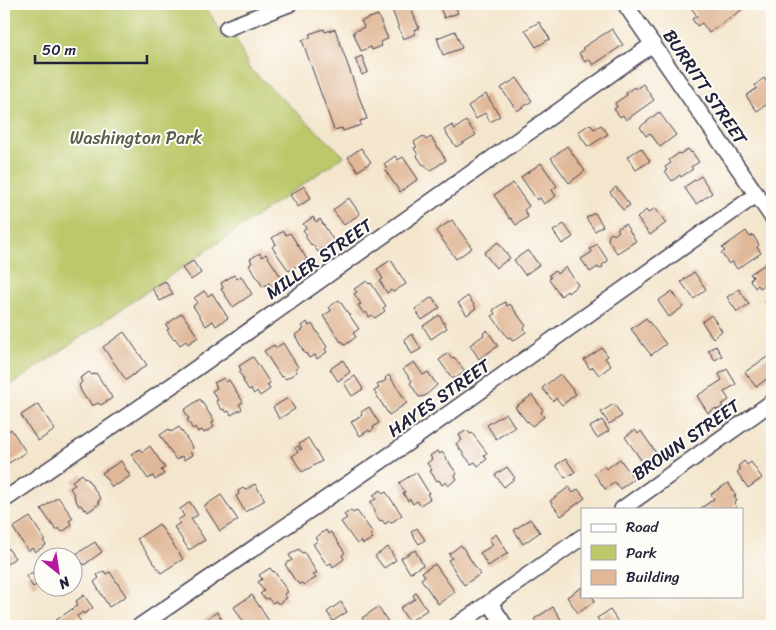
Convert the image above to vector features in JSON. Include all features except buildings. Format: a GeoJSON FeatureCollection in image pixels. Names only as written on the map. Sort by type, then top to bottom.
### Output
{"type":"FeatureCollection","features":[{"type":"Feature","properties":{"kind":"street"},"geometry":{"type":"LineString","coordinates":[[227,28],[289,4]]}},
{"type":"Feature","properties":{"kind":"street","name":"BURRITT STREET"},"geometry":{"type":"LineString","coordinates":[[625,4],[772,217]]}},
{"type":"Feature","properties":{"kind":"street","name":"MILLER STREET"},"geometry":{"type":"LineString","coordinates":[[4,500],[177,382],[653,44]]}},
{"type":"Feature","properties":{"kind":"street","name":"HAYES STREET"},"geometry":{"type":"LineString","coordinates":[[140,626],[406,444],[756,195]]}},
{"type":"Feature","properties":{"kind":"street","name":"BROWN STREET"},"geometry":{"type":"LineString","coordinates":[[623,508],[772,402]]}},
{"type":"Feature","properties":{"kind":"street"},"geometry":{"type":"LineString","coordinates":[[456,626],[581,538]]}},
{"type":"Feature","properties":{"kind":"street"},"geometry":{"type":"LineString","coordinates":[[490,603],[505,626]]}},
{"type":"Feature","properties":{"kind":"green space","name":"Washington Park"},"geometry":{"type":"Polygon","coordinates":[[[4,4],[201,4],[211,15],[223,37],[234,35],[249,68],[344,156],[4,390],[4,4]]]}}]}
